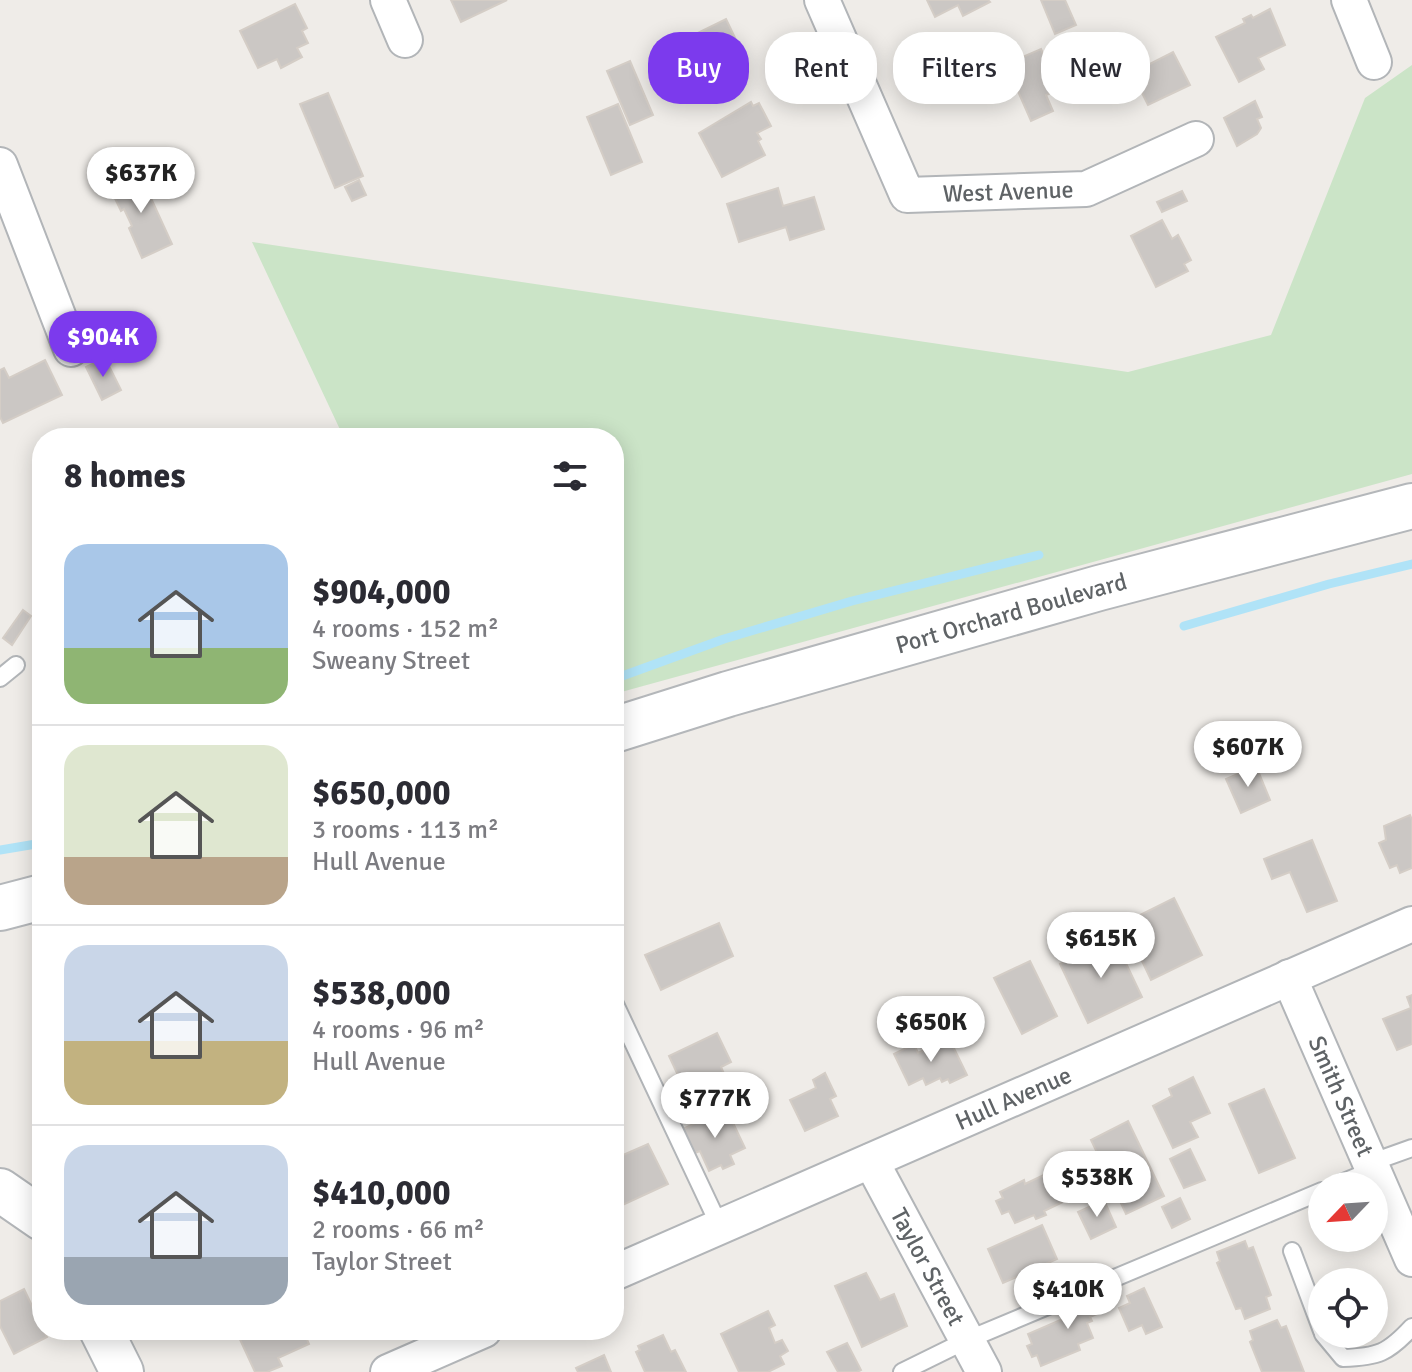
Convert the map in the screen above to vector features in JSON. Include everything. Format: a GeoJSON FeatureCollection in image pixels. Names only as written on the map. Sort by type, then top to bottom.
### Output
{"type":"FeatureCollection","features":[{"type":"Feature","properties":{"kind":"main road","name":"Port Orchard Boulevard"},"geometry":{"type":"LineString","coordinates":[[624,727],[1099,588],[1412,506]]}},
{"type":"Feature","properties":{"kind":"main road"},"geometry":{"type":"LineString","coordinates":[[0,908],[32,900]]}},
{"type":"Feature","properties":{"kind":"street"},"geometry":{"type":"LineString","coordinates":[[388,0],[405,40]]}},
{"type":"Feature","properties":{"kind":"street","name":"West Avenue"},"geometry":{"type":"LineString","coordinates":[[822,0],[907,195],[1086,189],[1196,139]]}},
{"type":"Feature","properties":{"kind":"street"},"geometry":{"type":"LineString","coordinates":[[1349,0],[1374,62]]}},
{"type":"Feature","properties":{"kind":"street"},"geometry":{"type":"LineString","coordinates":[[0,165],[71,349]]}},
{"type":"Feature","properties":{"kind":"street","name":"Hull Avenue"},"geometry":{"type":"LineString","coordinates":[[624,1269],[1412,924]]}},
{"type":"Feature","properties":{"kind":"street","name":"Smith Street"},"geometry":{"type":"LineString","coordinates":[[1289,977],[1412,1259]]}},
{"type":"Feature","properties":{"kind":"street","name":"Taylor Street"},"geometry":{"type":"LineString","coordinates":[[871,1161],[984,1372]]}},
{"type":"Feature","properties":{"kind":"street"},"geometry":{"type":"LineString","coordinates":[[0,1190],[32,1212]]}},
{"type":"Feature","properties":{"kind":"street"},"geometry":{"type":"LineString","coordinates":[[106,1340],[122,1372]]}},
{"type":"Feature","properties":{"kind":"street"},"geometry":{"type":"LineString","coordinates":[[388,1372],[461,1340]]}},
{"type":"Feature","properties":{"kind":"lane"},"geometry":{"type":"LineString","coordinates":[[0,678],[16,665]]}},
{"type":"Feature","properties":{"kind":"lane"},"geometry":{"type":"LineString","coordinates":[[624,1023],[720,1227]]}},
{"type":"Feature","properties":{"kind":"lane"},"geometry":{"type":"LineString","coordinates":[[1361,1172],[1412,1148]]}},
{"type":"Feature","properties":{"kind":"lane"},"geometry":{"type":"LineString","coordinates":[[902,1372],[967,1340],[1308,1197]]}},
{"type":"Feature","properties":{"kind":"lane"},"geometry":{"type":"LineString","coordinates":[[1292,1251],[1308,1293]]}},
{"type":"Feature","properties":{"kind":"lane"},"geometry":{"type":"LineString","coordinates":[[1335,1348],[1343,1358],[1387,1352],[1412,1327]]}},
{"type":"Feature","properties":{"kind":"green space"},"geometry":{"type":"Polygon","coordinates":[[[1412,65],[1412,474],[624,691],[624,428],[339,428],[252,242],[1128,372],[1271,335],[1365,98],[1412,65]]]}},
{"type":"Feature","properties":{"kind":"building"},"geometry":{"type":"Polygon","coordinates":[[[451,0],[507,0],[461,22],[451,0]]]}},
{"type":"Feature","properties":{"kind":"building"},"geometry":{"type":"Polygon","coordinates":[[[927,0],[990,2],[963,16],[958,5],[935,17],[927,0]]]}},
{"type":"Feature","properties":{"kind":"building"},"geometry":{"type":"Polygon","coordinates":[[[1041,0],[1065,0],[1076,25],[1054,32],[1041,0]]]}},
{"type":"Feature","properties":{"kind":"building"},"geometry":{"type":"Polygon","coordinates":[[[295,4],[307,28],[302,31],[308,43],[297,48],[302,57],[281,68],[277,59],[258,68],[240,31],[295,4]]]}},
{"type":"Feature","properties":{"kind":"building"},"geometry":{"type":"Polygon","coordinates":[[[1270,9],[1285,45],[1258,58],[1264,69],[1239,82],[1216,37],[1245,23],[1243,19],[1251,15],[1253,18],[1270,9]]]}},
{"type":"Feature","properties":{"kind":"building"},"geometry":{"type":"Polygon","coordinates":[[[726,19],[732,32],[700,32],[726,19]]]}},
{"type":"Feature","properties":{"kind":"building"},"geometry":{"type":"Polygon","coordinates":[[[1041,49],[1041,104],[1050,104],[1053,111],[1031,121],[1024,104],[1025,56],[1041,49]]]}},
{"type":"Feature","properties":{"kind":"building"},"geometry":{"type":"Polygon","coordinates":[[[1173,52],[1190,85],[1148,105],[1150,64],[1173,52]]]}},
{"type":"Feature","properties":{"kind":"building"},"geometry":{"type":"Polygon","coordinates":[[[630,61],[653,115],[630,125],[607,71],[630,61]]]}},
{"type":"Feature","properties":{"kind":"building"},"geometry":{"type":"Polygon","coordinates":[[[328,93],[363,176],[335,188],[300,104],[328,93]]]}},
{"type":"Feature","properties":{"kind":"building"},"geometry":{"type":"Polygon","coordinates":[[[1255,101],[1262,117],[1257,119],[1261,128],[1237,146],[1224,118],[1255,101]]]}},
{"type":"Feature","properties":{"kind":"building"},"geometry":{"type":"Polygon","coordinates":[[[749,103],[753,106],[759,103],[771,126],[757,133],[765,155],[722,177],[699,133],[749,103]]]}},
{"type":"Feature","properties":{"kind":"building"},"geometry":{"type":"Polygon","coordinates":[[[618,104],[642,162],[611,175],[587,117],[618,104]]]}},
{"type":"Feature","properties":{"kind":"building"},"geometry":{"type":"Polygon","coordinates":[[[139,172],[172,244],[142,258],[129,228],[132,226],[109,186],[139,172]]]}},
{"type":"Feature","properties":{"kind":"building"},"geometry":{"type":"Polygon","coordinates":[[[359,180],[366,195],[352,201],[345,187],[359,180]]]}},
{"type":"Feature","properties":{"kind":"building"},"geometry":{"type":"Polygon","coordinates":[[[778,188],[783,206],[814,197],[824,229],[790,240],[786,227],[739,242],[727,204],[778,188]]]}},
{"type":"Feature","properties":{"kind":"building"},"geometry":{"type":"Polygon","coordinates":[[[1182,191],[1187,201],[1162,212],[1157,202],[1182,191]]]}},
{"type":"Feature","properties":{"kind":"building"},"geometry":{"type":"Polygon","coordinates":[[[1162,220],[1172,239],[1178,235],[1191,260],[1184,264],[1188,271],[1156,287],[1131,236],[1162,220]]]}},
{"type":"Feature","properties":{"kind":"building"},"geometry":{"type":"Polygon","coordinates":[[[105,358],[121,390],[102,400],[86,367],[105,358]]]}},
{"type":"Feature","properties":{"kind":"building"},"geometry":{"type":"Polygon","coordinates":[[[45,360],[62,395],[3,423],[0,417],[0,370],[4,368],[9,378],[45,360]]]}},
{"type":"Feature","properties":{"kind":"building"},"geometry":{"type":"Polygon","coordinates":[[[23,610],[31,616],[12,645],[3,638],[23,610]]]}},
{"type":"Feature","properties":{"kind":"building"},"geometry":{"type":"Polygon","coordinates":[[[1256,766],[1270,800],[1241,813],[1226,779],[1256,766]]]}},
{"type":"Feature","properties":{"kind":"building"},"geometry":{"type":"Polygon","coordinates":[[[1410,815],[1412,868],[1400,873],[1397,865],[1390,868],[1379,843],[1386,840],[1384,826],[1410,815]]]}},
{"type":"Feature","properties":{"kind":"building"},"geometry":{"type":"Polygon","coordinates":[[[1312,840],[1337,901],[1307,912],[1290,872],[1272,879],[1264,859],[1312,840]]]}},
{"type":"Feature","properties":{"kind":"building"},"geometry":{"type":"Polygon","coordinates":[[[1174,898],[1202,955],[1151,980],[1124,923],[1174,898]]]}},
{"type":"Feature","properties":{"kind":"building"},"geometry":{"type":"Polygon","coordinates":[[[719,923],[733,956],[661,990],[645,955],[719,923]]]}},
{"type":"Feature","properties":{"kind":"building"},"geometry":{"type":"Polygon","coordinates":[[[1114,938],[1142,997],[1088,1023],[1060,964],[1114,938]]]}},
{"type":"Feature","properties":{"kind":"building"},"geometry":{"type":"Polygon","coordinates":[[[1030,961],[1057,1016],[1022,1034],[994,978],[1030,961]]]}},
{"type":"Feature","properties":{"kind":"building"},"geometry":{"type":"Polygon","coordinates":[[[1412,995],[1412,1044],[1397,1050],[1383,1019],[1411,1008],[1407,997],[1412,995]]]}},
{"type":"Feature","properties":{"kind":"building"},"geometry":{"type":"Polygon","coordinates":[[[717,1033],[731,1062],[721,1067],[726,1078],[688,1097],[669,1056],[717,1033]]]}},
{"type":"Feature","properties":{"kind":"building"},"geometry":{"type":"Polygon","coordinates":[[[949,1038],[967,1075],[950,1083],[948,1079],[942,1082],[940,1078],[926,1085],[923,1078],[909,1085],[894,1054],[914,1044],[918,1053],[949,1038]]]}},
{"type":"Feature","properties":{"kind":"building"},"geometry":{"type":"Polygon","coordinates":[[[825,1073],[836,1096],[830,1099],[838,1116],[805,1131],[790,1100],[816,1088],[813,1080],[825,1073]]]}},
{"type":"Feature","properties":{"kind":"building"},"geometry":{"type":"Polygon","coordinates":[[[1193,1077],[1210,1113],[1190,1122],[1198,1137],[1173,1148],[1153,1106],[1172,1096],[1169,1089],[1193,1077]]]}},
{"type":"Feature","properties":{"kind":"building"},"geometry":{"type":"Polygon","coordinates":[[[1264,1089],[1295,1158],[1259,1173],[1229,1104],[1264,1089]]]}},
{"type":"Feature","properties":{"kind":"building"},"geometry":{"type":"Polygon","coordinates":[[[726,1108],[745,1148],[730,1155],[734,1164],[723,1169],[721,1165],[709,1171],[700,1151],[695,1153],[683,1129],[726,1108]]]}},
{"type":"Feature","properties":{"kind":"building"},"geometry":{"type":"Polygon","coordinates":[[[1128,1121],[1164,1196],[1126,1214],[1091,1140],[1128,1121]]]}},
{"type":"Feature","properties":{"kind":"building"},"geometry":{"type":"Polygon","coordinates":[[[648,1144],[668,1184],[624,1204],[624,1155],[648,1144]]]}},
{"type":"Feature","properties":{"kind":"building"},"geometry":{"type":"Polygon","coordinates":[[[1190,1149],[1205,1180],[1184,1188],[1170,1159],[1190,1149]]]}},
{"type":"Feature","properties":{"kind":"building"},"geometry":{"type":"Polygon","coordinates":[[[1081,1166],[1092,1188],[1044,1211],[1046,1215],[1036,1219],[1034,1215],[1015,1223],[1009,1211],[1002,1214],[996,1201],[1003,1198],[1000,1192],[1054,1170],[1057,1177],[1081,1166]]]}},
{"type":"Feature","properties":{"kind":"building"},"geometry":{"type":"Polygon","coordinates":[[[1180,1198],[1190,1219],[1172,1228],[1162,1207],[1180,1198]]]}},
{"type":"Feature","properties":{"kind":"building"},"geometry":{"type":"Polygon","coordinates":[[[1104,1200],[1116,1227],[1091,1239],[1078,1212],[1104,1200]]]}},
{"type":"Feature","properties":{"kind":"building"},"geometry":{"type":"Polygon","coordinates":[[[1042,1225],[1057,1259],[1003,1283],[988,1249],[1042,1225]]]}},
{"type":"Feature","properties":{"kind":"building"},"geometry":{"type":"Polygon","coordinates":[[[1245,1241],[1248,1249],[1253,1247],[1271,1295],[1266,1297],[1270,1309],[1245,1319],[1241,1308],[1236,1309],[1217,1263],[1220,1261],[1217,1252],[1245,1241]]]}},
{"type":"Feature","properties":{"kind":"building"},"geometry":{"type":"Polygon","coordinates":[[[866,1273],[880,1300],[894,1294],[907,1326],[862,1347],[835,1286],[866,1273]]]}},
{"type":"Feature","properties":{"kind":"building"},"geometry":{"type":"Polygon","coordinates":[[[1144,1288],[1162,1327],[1146,1334],[1142,1325],[1129,1331],[1119,1308],[1130,1303],[1127,1296],[1144,1288]]]}},
{"type":"Feature","properties":{"kind":"building"},"geometry":{"type":"Polygon","coordinates":[[[24,1289],[32,1306],[32,1340],[41,1340],[14,1354],[0,1326],[0,1301],[24,1289]]]}},
{"type":"Feature","properties":{"kind":"building"},"geometry":{"type":"Polygon","coordinates":[[[1106,1290],[1113,1307],[1090,1317],[1092,1321],[1087,1323],[1093,1338],[1078,1344],[1080,1350],[1041,1366],[1037,1355],[1032,1357],[1027,1346],[1032,1344],[1028,1334],[1079,1312],[1075,1303],[1106,1290]]]}},
{"type":"Feature","properties":{"kind":"building"},"geometry":{"type":"Polygon","coordinates":[[[768,1311],[775,1325],[769,1328],[775,1343],[782,1340],[788,1351],[780,1356],[784,1364],[768,1372],[739,1372],[721,1334],[768,1311]]]}},
{"type":"Feature","properties":{"kind":"building"},"geometry":{"type":"Polygon","coordinates":[[[1277,1320],[1281,1328],[1286,1326],[1304,1372],[1262,1372],[1250,1342],[1253,1340],[1250,1331],[1277,1320]]]}},
{"type":"Feature","properties":{"kind":"building"},"geometry":{"type":"Polygon","coordinates":[[[663,1335],[686,1372],[645,1372],[636,1352],[640,1350],[638,1346],[663,1335]]]}},
{"type":"Feature","properties":{"kind":"building"},"geometry":{"type":"Polygon","coordinates":[[[240,1340],[307,1340],[309,1344],[278,1358],[282,1366],[267,1372],[255,1372],[240,1340]]]}},
{"type":"Feature","properties":{"kind":"building"},"geometry":{"type":"Polygon","coordinates":[[[847,1343],[861,1370],[857,1372],[838,1372],[827,1352],[847,1343]]]}},
{"type":"Feature","properties":{"kind":"building"},"geometry":{"type":"Polygon","coordinates":[[[604,1355],[611,1372],[578,1372],[576,1368],[604,1355]]]}},
{"type":"Feature","properties":{"kind":"waterway"},"geometry":{"type":"LineString","coordinates":[[624,675],[724,639],[852,601],[1039,555]]}},
{"type":"Feature","properties":{"kind":"waterway"},"geometry":{"type":"LineString","coordinates":[[1184,626],[1329,584],[1412,564]]}},
{"type":"Feature","properties":{"kind":"waterway"},"geometry":{"type":"LineString","coordinates":[[0,850],[32,845]]}}]}
